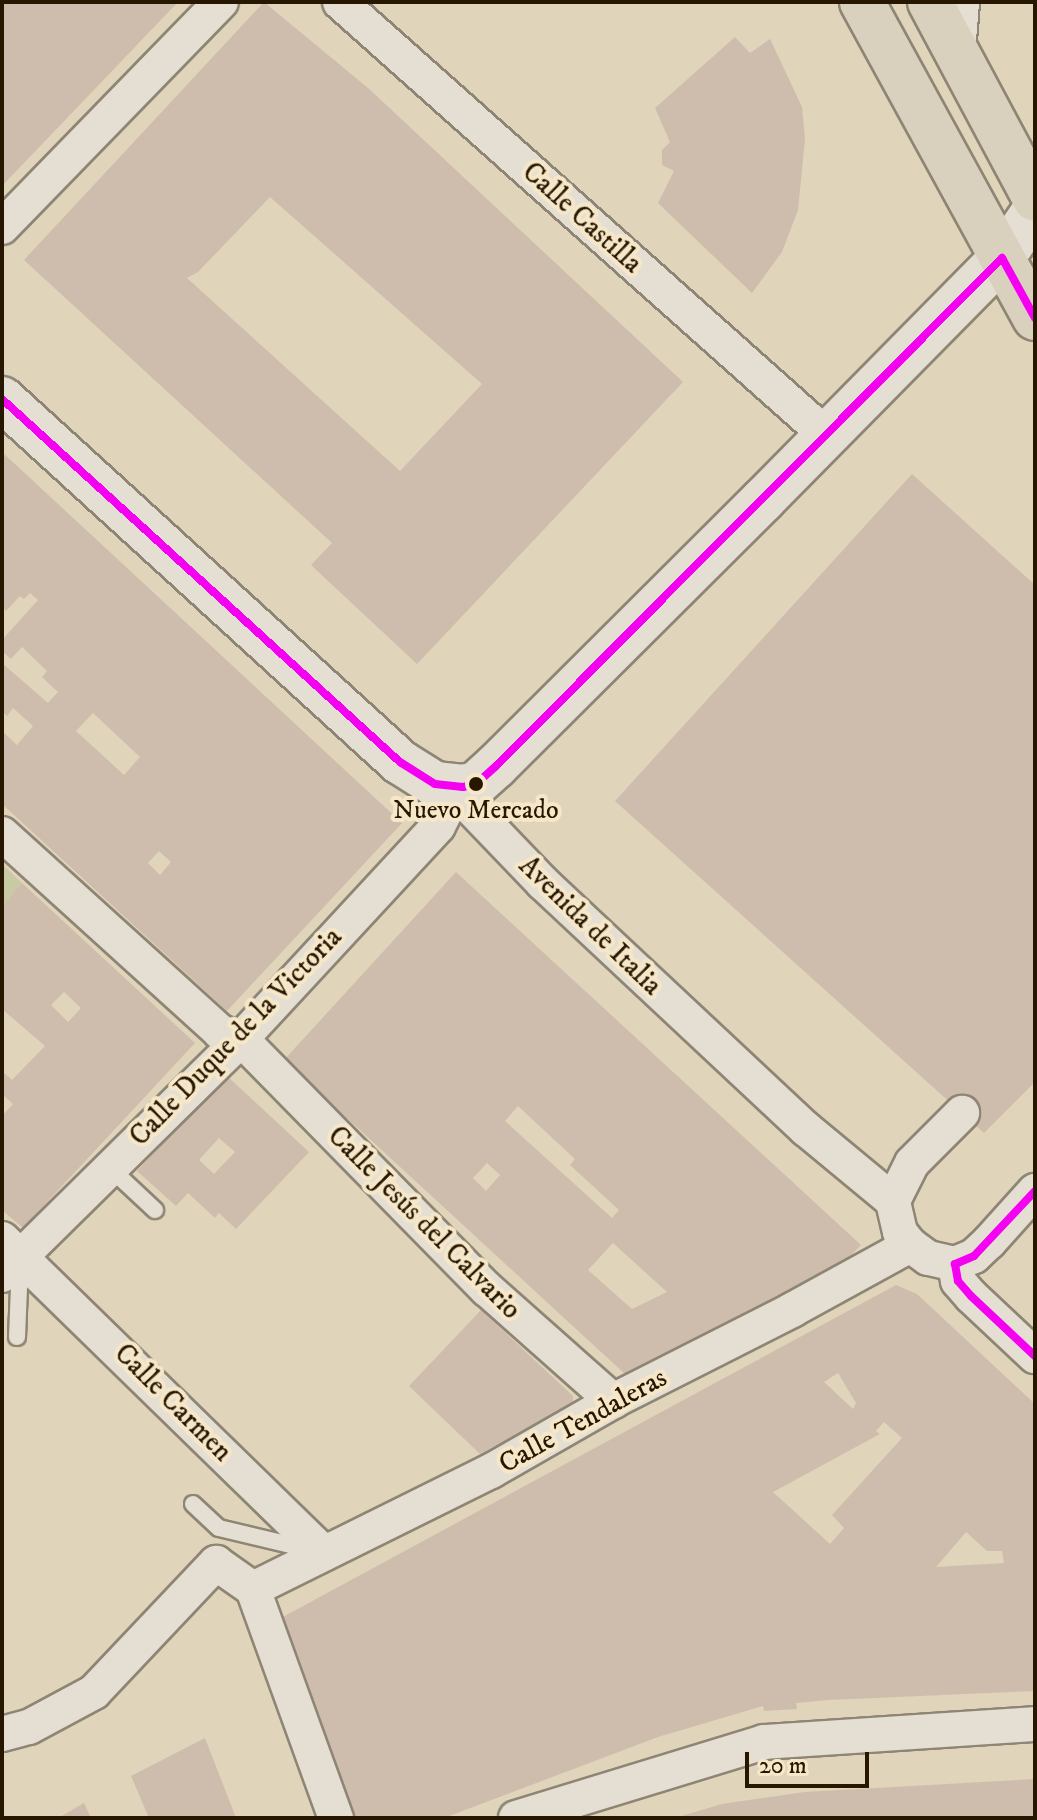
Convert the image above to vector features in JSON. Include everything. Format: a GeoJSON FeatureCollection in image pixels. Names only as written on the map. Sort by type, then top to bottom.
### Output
{"type":"FeatureCollection","features":[{"type":"Feature","properties":{"kind":"main road"},"geometry":{"type":"LineString","coordinates":[[862,2],[1035,318]]}},
{"type":"Feature","properties":{"kind":"main road"},"geometry":{"type":"LineString","coordinates":[[930,2],[1035,199]]}},
{"type":"Feature","properties":{"kind":"main road"},"geometry":{"type":"LineString","coordinates":[[450,786],[476,784],[496,766],[1002,258],[1035,210]]}},
{"type":"Feature","properties":{"kind":"main road","name":"Avenida de Italia"},"geometry":{"type":"LineString","coordinates":[[2,399],[400,762],[435,784],[450,786]]}},
{"type":"Feature","properties":{"kind":"street"},"geometry":{"type":"LineString","coordinates":[[2,227],[221,2]]}},
{"type":"Feature","properties":{"kind":"street","name":"Calle Castilla"},"geometry":{"type":"LineString","coordinates":[[340,2],[825,434]]}},
{"type":"Feature","properties":{"kind":"street"},"geometry":{"type":"LineString","coordinates":[[958,53],[962,2]]}},
{"type":"Feature","properties":{"kind":"street","name":"Calle Duque de la Victoria"},"geometry":{"type":"LineString","coordinates":[[7,1257],[109,1167],[241,1039],[438,826],[449,804],[450,786]]}},
{"type":"Feature","properties":{"kind":"street","name":"Avenida de Italia"},"geometry":{"type":"LineString","coordinates":[[450,786],[543,883],[806,1129],[893,1201]]}},
{"type":"Feature","properties":{"kind":"street","name":"Calle Jesús del Calvario"},"geometry":{"type":"LineString","coordinates":[[2,834],[220,1032],[241,1039],[487,1289],[613,1401]]}},
{"type":"Feature","properties":{"kind":"street"},"geometry":{"type":"LineString","coordinates":[[962,1113],[912,1163],[893,1201],[900,1232],[910,1245],[928,1258],[955,1264],[974,1256],[1035,1191]]}},
{"type":"Feature","properties":{"kind":"street","name":"Calle Tendaleras"},"geometry":{"type":"LineString","coordinates":[[253,1589],[491,1471],[613,1401],[792,1310],[910,1245]]}},
{"type":"Feature","properties":{"kind":"street","name":"Calle Carmen"},"geometry":{"type":"LineString","coordinates":[[7,1257],[324,1553]]}},
{"type":"Feature","properties":{"kind":"street"},"geometry":{"type":"LineString","coordinates":[[955,1264],[958,1281],[971,1296],[1035,1356]]}},
{"type":"Feature","properties":{"kind":"street"},"geometry":{"type":"LineString","coordinates":[[2,1734],[29,1727],[94,1692],[216,1563],[253,1589],[336,1818]]}},
{"type":"Feature","properties":{"kind":"street"},"geometry":{"type":"LineString","coordinates":[[516,1818],[764,1742],[1035,1724]]}},
{"type":"Feature","properties":{"kind":"lane"},"geometry":{"type":"LineString","coordinates":[[109,1167],[155,1210]]}},
{"type":"Feature","properties":{"kind":"lane"},"geometry":{"type":"LineString","coordinates":[[7,1257],[17,1337]]}},
{"type":"Feature","properties":{"kind":"lane"},"geometry":{"type":"LineString","coordinates":[[193,1504],[219,1528],[324,1553]]}},
{"type":"Feature","properties":{"kind":"green space"},"geometry":{"type":"Polygon","coordinates":[[[2,864],[22,883],[2,906],[2,864]]]}},
{"type":"Feature","properties":{"kind":"building"},"geometry":{"type":"Polygon","coordinates":[[[2,2],[178,2],[2,186],[2,2]]]}},
{"type":"Feature","properties":{"kind":"building"},"geometry":{"type":"Polygon","coordinates":[[[264,2],[368,88],[683,382],[417,664],[311,565],[332,543],[24,260],[264,2]],[[270,197],[198,272],[187,278],[400,471],[482,384],[270,197]]]}},
{"type":"Feature","properties":{"kind":"building"},"geometry":{"type":"Polygon","coordinates":[[[735,37],[750,53],[770,39],[802,107],[805,139],[798,210],[782,252],[752,293],[658,203],[674,171],[662,165],[662,150],[670,142],[655,108],[735,37]]]}},
{"type":"Feature","properties":{"kind":"building"},"geometry":{"type":"Polygon","coordinates":[[[2,452],[402,823],[227,1011],[2,804],[2,731],[17,745],[33,726],[13,708],[7,716],[2,711],[2,663],[48,703],[58,692],[42,677],[47,671],[22,647],[11,659],[2,651],[2,640],[38,600],[30,593],[24,599],[20,596],[6,611],[2,606],[2,452]],[[93,713],[76,731],[124,775],[140,757],[93,713]],[[159,851],[148,863],[160,875],[171,862],[159,851]]]}},
{"type":"Feature","properties":{"kind":"building"},"geometry":{"type":"Polygon","coordinates":[[[912,474],[1035,585],[1035,1082],[984,1133],[615,801],[912,474]]]}},
{"type":"Feature","properties":{"kind":"building"},"geometry":{"type":"Polygon","coordinates":[[[456,872],[861,1245],[837,1269],[626,1375],[284,1060],[456,872]],[[518,1106],[505,1121],[612,1218],[619,1210],[570,1165],[575,1159],[518,1106]],[[487,1163],[473,1178],[486,1191],[500,1175],[487,1163]],[[613,1243],[588,1270],[632,1309],[667,1292],[613,1243]]]}},
{"type":"Feature","properties":{"kind":"building"},"geometry":{"type":"Polygon","coordinates":[[[22,883],[195,1043],[23,1228],[2,1210],[2,1116],[13,1104],[2,1094],[2,1071],[12,1080],[45,1046],[2,1009],[2,906],[22,883]],[[64,992],[51,1005],[68,1022],[81,1008],[64,992]]]}},
{"type":"Feature","properties":{"kind":"building"},"geometry":{"type":"Polygon","coordinates":[[[226,1075],[309,1152],[236,1229],[219,1213],[215,1218],[188,1193],[176,1206],[137,1171],[226,1075]],[[219,1138],[199,1160],[214,1174],[235,1152],[219,1138]]]}},
{"type":"Feature","properties":{"kind":"building"},"geometry":{"type":"Polygon","coordinates":[[[896,1285],[917,1294],[1035,1404],[1035,1691],[828,1700],[796,1703],[797,1709],[764,1711],[763,1706],[658,1737],[444,1818],[356,1818],[281,1618],[896,1285]],[[838,1373],[824,1382],[853,1409],[856,1403],[838,1373]],[[884,1422],[876,1431],[880,1434],[773,1492],[830,1544],[844,1528],[832,1515],[902,1438],[884,1422]],[[966,1532],[936,1567],[1004,1563],[1002,1551],[987,1551],[966,1532]]]}},
{"type":"Feature","properties":{"kind":"building"},"geometry":{"type":"Polygon","coordinates":[[[481,1310],[573,1396],[573,1405],[480,1454],[409,1386],[481,1310]]]}},
{"type":"Feature","properties":{"kind":"building"},"geometry":{"type":"Polygon","coordinates":[[[205,1738],[236,1818],[149,1818],[131,1776],[205,1738]]]}},
{"type":"Feature","properties":{"kind":"building"},"geometry":{"type":"Polygon","coordinates":[[[1035,1779],[1035,1818],[678,1817],[722,1804],[804,1792],[1035,1779]]]}},
{"type":"Feature","properties":{"kind":"building"},"geometry":{"type":"Polygon","coordinates":[[[84,1803],[91,1818],[58,1818],[84,1803]]]}},
{"type":"Feature","properties":{"kind":"transit line"},"geometry":{"type":"LineString","coordinates":[[2,399],[400,762],[435,784],[463,787],[476,784],[496,766],[1002,258],[1035,318]]}},
{"type":"Feature","properties":{"kind":"transit line"},"geometry":{"type":"LineString","coordinates":[[1035,1191],[974,1256],[955,1264],[958,1281],[971,1296],[1035,1356]]}},
{"type":"Feature","properties":{"kind":"place","name":"Nuevo Mercado"},"geometry":{"type":"Point","coordinates":[476,784]}}]}
